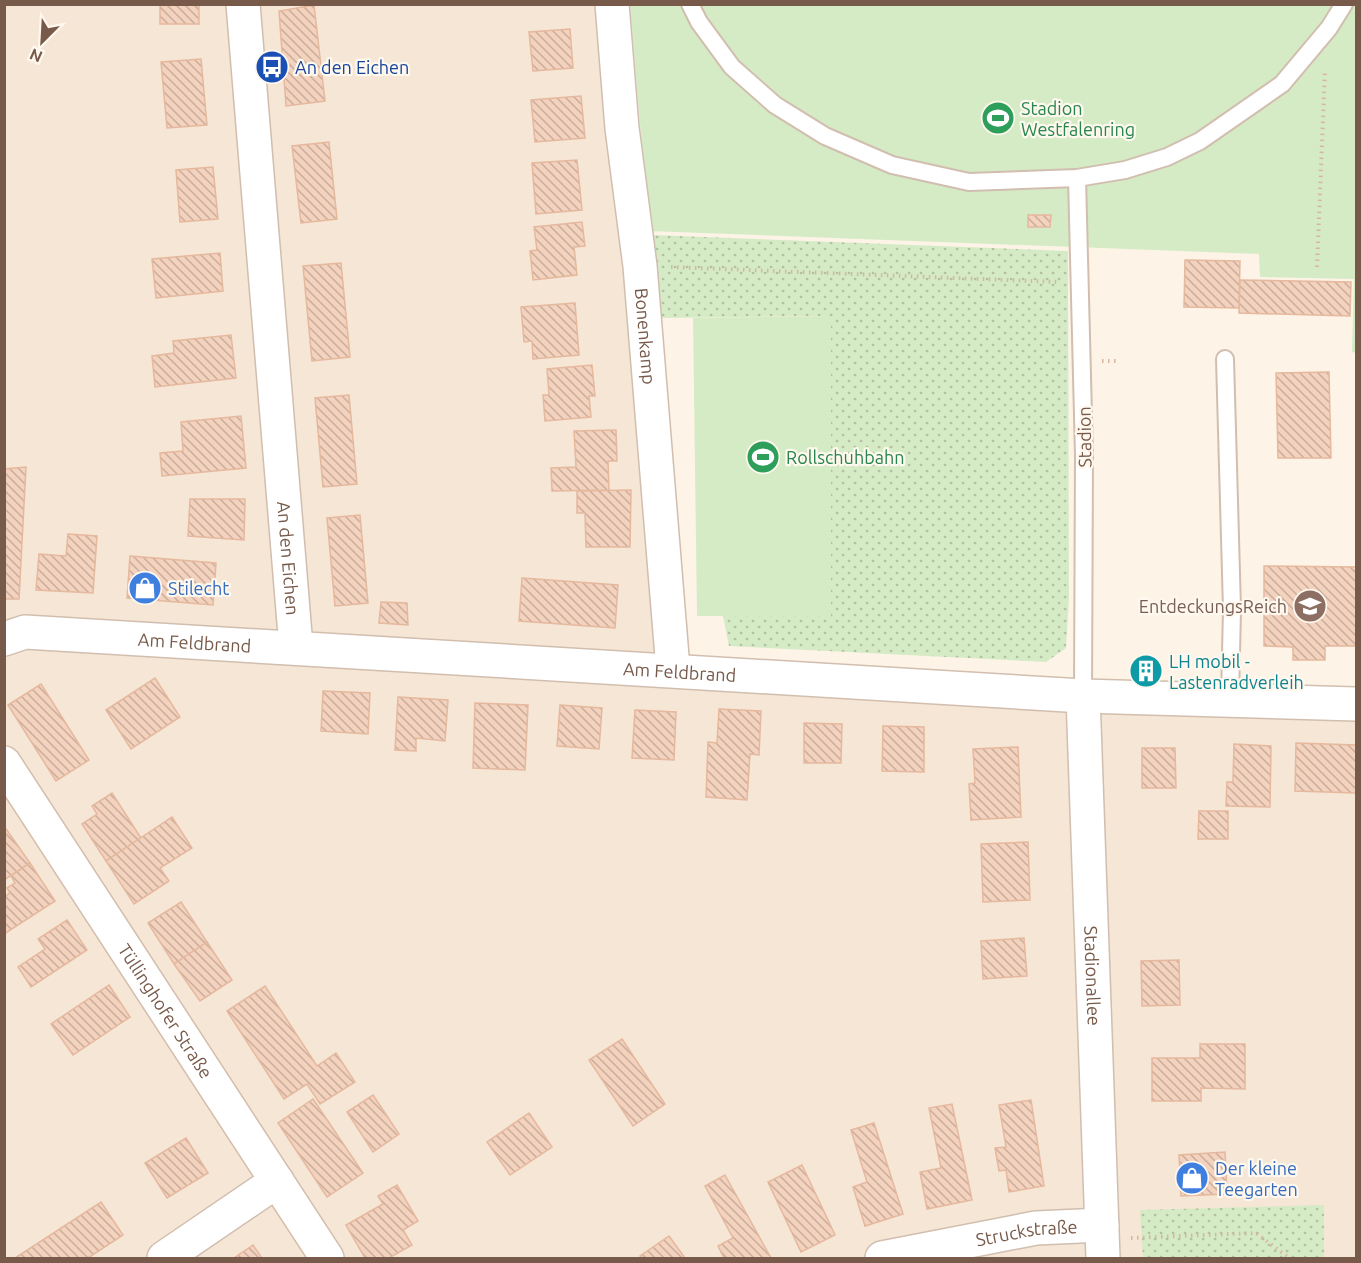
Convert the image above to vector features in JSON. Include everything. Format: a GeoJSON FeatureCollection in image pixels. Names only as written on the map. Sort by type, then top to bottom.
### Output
{"type":"FeatureCollection","features":[{"type":"Feature","properties":{"kind":"street","name":"An den Eichen"},"geometry":{"type":"LineString","coordinates":[[243,4],[296,647]]}},
{"type":"Feature","properties":{"kind":"street","name":"Bonenkamp"},"geometry":{"type":"LineString","coordinates":[[612,4],[622,128],[640,266],[673,669]]}},
{"type":"Feature","properties":{"kind":"street","name":"Am Feldbrand"},"geometry":{"type":"LineString","coordinates":[[4,639],[25,632],[673,669],[1083,696],[1356,704]]}},
{"type":"Feature","properties":{"kind":"street","name":"Stadionallee"},"geometry":{"type":"LineString","coordinates":[[1083,696],[1103,1241]]}},
{"type":"Feature","properties":{"kind":"street","name":"Tüllinghofer Straße"},"geometry":{"type":"LineString","coordinates":[[4,763],[327,1258]]}},
{"type":"Feature","properties":{"kind":"street"},"geometry":{"type":"LineString","coordinates":[[164,1258],[277,1181]]}},
{"type":"Feature","properties":{"kind":"street","name":"Struckstraße"},"geometry":{"type":"LineString","coordinates":[[882,1258],[1036,1228],[1103,1241]]}},
{"type":"Feature","properties":{"kind":"lane"},"geometry":{"type":"LineString","coordinates":[[690,4],[699,22],[732,67],[775,105],[825,136],[892,165],[969,182],[1077,178],[1125,170],[1167,157],[1200,141],[1282,84],[1317,42],[1344,4]]}},
{"type":"Feature","properties":{"kind":"lane","name":"Stadion"},"geometry":{"type":"LineString","coordinates":[[1077,178],[1084,455],[1083,696]]}},
{"type":"Feature","properties":{"kind":"lane"},"geometry":{"type":"LineString","coordinates":[[1225,359],[1232,609],[1230,699]]}},
{"type":"Feature","properties":{"kind":"path"},"geometry":{"type":"LineString","coordinates":[[1317,42],[1325,54],[1317,267]]}},
{"type":"Feature","properties":{"kind":"path"},"geometry":{"type":"LineString","coordinates":[[640,266],[1081,283]]}},
{"type":"Feature","properties":{"kind":"path"},"geometry":{"type":"LineString","coordinates":[[1103,1241],[1256,1233],[1289,1258]]}},
{"type":"Feature","properties":{"kind":"shaded area"},"geometry":{"type":"Polygon","coordinates":[[[5,5],[610,5],[670,675],[1356,711],[1356,1258],[5,1258],[5,5]]]}},
{"type":"Feature","properties":{"kind":"green space","name":"Stadion Westfalenring"},"geometry":{"type":"Polygon","coordinates":[[[630,5],[1356,5],[1356,353],[1352,352],[1354,279],[1260,277],[1259,254],[649,231],[630,5]]]}},
{"type":"Feature","properties":{"kind":"green space"},"geometry":{"type":"Polygon","coordinates":[[[652,235],[1068,251],[1069,598],[1066,648],[1046,662],[729,646],[723,616],[831,615],[831,316],[659,318],[652,235]]]}},
{"type":"Feature","properties":{"kind":"green space","name":"Rollschuhbahn"},"geometry":{"type":"Polygon","coordinates":[[[831,316],[831,616],[697,616],[693,318],[831,316]]]}},
{"type":"Feature","properties":{"kind":"green space"},"geometry":{"type":"Polygon","coordinates":[[[1324,1205],[1324,1258],[1143,1258],[1140,1210],[1324,1205]]]}},
{"type":"Feature","properties":{"kind":"building"},"geometry":{"type":"Polygon","coordinates":[[[160,4],[199,4],[199,24],[160,24],[160,4]]]}},
{"type":"Feature","properties":{"kind":"building"},"geometry":{"type":"Polygon","coordinates":[[[314,5],[325,101],[286,106],[279,11],[314,5]]]}},
{"type":"Feature","properties":{"kind":"building"},"geometry":{"type":"Polygon","coordinates":[[[570,29],[573,68],[533,71],[529,32],[570,29]]]}},
{"type":"Feature","properties":{"kind":"building"},"geometry":{"type":"Polygon","coordinates":[[[201,59],[207,125],[167,128],[161,62],[201,59]]]}},
{"type":"Feature","properties":{"kind":"building"},"geometry":{"type":"Polygon","coordinates":[[[581,96],[585,138],[535,142],[531,100],[581,96]]]}},
{"type":"Feature","properties":{"kind":"building"},"geometry":{"type":"Polygon","coordinates":[[[329,142],[337,219],[301,223],[292,146],[329,142]]]}},
{"type":"Feature","properties":{"kind":"building"},"geometry":{"type":"Polygon","coordinates":[[[577,160],[582,210],[536,214],[532,163],[577,160]]]}},
{"type":"Feature","properties":{"kind":"building"},"geometry":{"type":"Polygon","coordinates":[[[213,167],[218,219],[180,222],[176,170],[213,167]]]}},
{"type":"Feature","properties":{"kind":"building"},"geometry":{"type":"Polygon","coordinates":[[[1028,215],[1051,215],[1050,227],[1028,227],[1028,215]]]}},
{"type":"Feature","properties":{"kind":"building"},"geometry":{"type":"Polygon","coordinates":[[[582,222],[585,246],[574,247],[577,275],[533,280],[530,251],[537,250],[534,227],[582,222]]]}},
{"type":"Feature","properties":{"kind":"building"},"geometry":{"type":"Polygon","coordinates":[[[220,253],[223,291],[156,298],[152,259],[220,253]]]}},
{"type":"Feature","properties":{"kind":"building"},"geometry":{"type":"Polygon","coordinates":[[[1185,260],[1240,261],[1239,308],[1184,307],[1185,260]]]}},
{"type":"Feature","properties":{"kind":"building"},"geometry":{"type":"Polygon","coordinates":[[[341,263],[350,357],[312,361],[303,266],[341,263]]]}},
{"type":"Feature","properties":{"kind":"building"},"geometry":{"type":"Polygon","coordinates":[[[1240,280],[1351,282],[1350,316],[1239,313],[1240,280]]]}},
{"type":"Feature","properties":{"kind":"building"},"geometry":{"type":"Polygon","coordinates":[[[575,303],[579,355],[533,359],[532,341],[524,342],[521,307],[575,303]]]}},
{"type":"Feature","properties":{"kind":"building"},"geometry":{"type":"Polygon","coordinates":[[[231,335],[236,378],[155,387],[152,356],[174,353],[173,341],[231,335]]]}},
{"type":"Feature","properties":{"kind":"building"},"geometry":{"type":"Polygon","coordinates":[[[592,365],[595,396],[589,396],[591,417],[545,421],[543,395],[549,395],[547,369],[592,365]]]}},
{"type":"Feature","properties":{"kind":"building"},"geometry":{"type":"Polygon","coordinates":[[[1329,372],[1331,458],[1278,458],[1276,373],[1329,372]]]}},
{"type":"Feature","properties":{"kind":"building"},"geometry":{"type":"Polygon","coordinates":[[[349,395],[357,484],[323,487],[315,398],[349,395]]]}},
{"type":"Feature","properties":{"kind":"building"},"geometry":{"type":"Polygon","coordinates":[[[241,416],[246,468],[162,476],[160,453],[183,451],[181,422],[241,416]]]}},
{"type":"Feature","properties":{"kind":"building"},"geometry":{"type":"Polygon","coordinates":[[[616,430],[617,461],[608,461],[609,490],[552,491],[551,468],[576,467],[574,431],[616,430]]]}},
{"type":"Feature","properties":{"kind":"building"},"geometry":{"type":"Polygon","coordinates":[[[26,467],[19,599],[4,599],[4,469],[26,467]]]}},
{"type":"Feature","properties":{"kind":"building"},"geometry":{"type":"Polygon","coordinates":[[[631,490],[630,547],[586,547],[585,513],[577,513],[577,491],[631,490]]]}},
{"type":"Feature","properties":{"kind":"building"},"geometry":{"type":"Polygon","coordinates":[[[190,499],[245,499],[244,540],[188,536],[190,499]]]}},
{"type":"Feature","properties":{"kind":"building"},"geometry":{"type":"Polygon","coordinates":[[[360,515],[368,603],[335,606],[327,518],[360,515]]]}},
{"type":"Feature","properties":{"kind":"building"},"geometry":{"type":"Polygon","coordinates":[[[68,534],[97,536],[93,593],[36,590],[39,554],[66,556],[68,534]]]}},
{"type":"Feature","properties":{"kind":"building"},"geometry":{"type":"Polygon","coordinates":[[[130,556],[216,563],[213,605],[127,598],[130,556]]]}},
{"type":"Feature","properties":{"kind":"building","name":"EntdeckungsReich"},"geometry":{"type":"Polygon","coordinates":[[[1264,566],[1356,567],[1356,646],[1325,646],[1325,660],[1293,660],[1293,647],[1264,646],[1264,566]]]}},
{"type":"Feature","properties":{"kind":"building"},"geometry":{"type":"Polygon","coordinates":[[[522,578],[618,585],[615,628],[519,621],[522,578]]]}},
{"type":"Feature","properties":{"kind":"building"},"geometry":{"type":"Polygon","coordinates":[[[381,602],[407,603],[408,625],[379,623],[381,602]]]}},
{"type":"Feature","properties":{"kind":"building"},"geometry":{"type":"Polygon","coordinates":[[[155,678],[180,717],[131,749],[106,710],[155,678]]]}},
{"type":"Feature","properties":{"kind":"building"},"geometry":{"type":"Polygon","coordinates":[[[41,684],[89,760],[56,781],[8,705],[41,684]]]}},
{"type":"Feature","properties":{"kind":"building"},"geometry":{"type":"Polygon","coordinates":[[[323,691],[370,693],[368,734],[321,731],[323,691]]]}},
{"type":"Feature","properties":{"kind":"building"},"geometry":{"type":"Polygon","coordinates":[[[398,697],[448,700],[445,741],[416,738],[416,751],[395,750],[398,697]]]}},
{"type":"Feature","properties":{"kind":"building"},"geometry":{"type":"Polygon","coordinates":[[[475,703],[528,705],[525,770],[473,768],[475,703]]]}},
{"type":"Feature","properties":{"kind":"building"},"geometry":{"type":"Polygon","coordinates":[[[560,705],[602,708],[599,749],[557,746],[560,705]]]}},
{"type":"Feature","properties":{"kind":"building"},"geometry":{"type":"Polygon","coordinates":[[[719,709],[761,711],[759,755],[750,754],[747,800],[706,797],[708,742],[717,743],[719,709]]]}},
{"type":"Feature","properties":{"kind":"building"},"geometry":{"type":"Polygon","coordinates":[[[635,710],[676,712],[674,760],[632,758],[635,710]]]}},
{"type":"Feature","properties":{"kind":"building"},"geometry":{"type":"Polygon","coordinates":[[[804,723],[842,724],[841,763],[804,763],[804,723]]]}},
{"type":"Feature","properties":{"kind":"building"},"geometry":{"type":"Polygon","coordinates":[[[883,726],[924,727],[924,772],[882,771],[883,726]]]}},
{"type":"Feature","properties":{"kind":"building"},"geometry":{"type":"Polygon","coordinates":[[[1296,743],[1356,745],[1356,793],[1295,791],[1296,743]]]}},
{"type":"Feature","properties":{"kind":"building"},"geometry":{"type":"Polygon","coordinates":[[[1234,744],[1271,746],[1270,807],[1226,806],[1227,782],[1233,782],[1234,744]]]}},
{"type":"Feature","properties":{"kind":"building"},"geometry":{"type":"Polygon","coordinates":[[[1018,747],[1021,817],[971,820],[969,784],[975,783],[973,749],[1018,747]]]}},
{"type":"Feature","properties":{"kind":"building"},"geometry":{"type":"Polygon","coordinates":[[[1142,748],[1175,748],[1176,788],[1142,788],[1142,748]]]}},
{"type":"Feature","properties":{"kind":"building"},"geometry":{"type":"Polygon","coordinates":[[[112,793],[141,838],[106,861],[82,824],[97,814],[92,806],[112,793]]]}},
{"type":"Feature","properties":{"kind":"building"},"geometry":{"type":"Polygon","coordinates":[[[1199,811],[1228,811],[1228,839],[1198,839],[1199,811]]]}},
{"type":"Feature","properties":{"kind":"building"},"geometry":{"type":"Polygon","coordinates":[[[172,817],[192,848],[160,868],[169,881],[134,904],[106,861],[172,817]]]}},
{"type":"Feature","properties":{"kind":"building"},"geometry":{"type":"Polygon","coordinates":[[[4,826],[30,863],[4,880],[4,826]]]}},
{"type":"Feature","properties":{"kind":"building"},"geometry":{"type":"Polygon","coordinates":[[[1028,842],[1030,900],[983,902],[981,844],[1028,842]]]}},
{"type":"Feature","properties":{"kind":"building"},"geometry":{"type":"Polygon","coordinates":[[[30,863],[55,901],[4,934],[4,897],[10,893],[7,888],[15,883],[11,876],[30,863]]]}},
{"type":"Feature","properties":{"kind":"building"},"geometry":{"type":"Polygon","coordinates":[[[181,902],[207,942],[174,964],[148,923],[181,902]]]}},
{"type":"Feature","properties":{"kind":"building"},"geometry":{"type":"Polygon","coordinates":[[[67,920],[87,950],[31,987],[18,967],[45,949],[38,939],[67,920]]]}},
{"type":"Feature","properties":{"kind":"building"},"geometry":{"type":"Polygon","coordinates":[[[1024,938],[1027,976],[983,979],[981,941],[1024,938]]]}},
{"type":"Feature","properties":{"kind":"building"},"geometry":{"type":"Polygon","coordinates":[[[207,942],[232,980],[200,1001],[174,964],[207,942]]]}},
{"type":"Feature","properties":{"kind":"building"},"geometry":{"type":"Polygon","coordinates":[[[1179,960],[1180,1005],[1142,1006],[1141,961],[1179,960]]]}},
{"type":"Feature","properties":{"kind":"building"},"geometry":{"type":"Polygon","coordinates":[[[109,985],[130,1017],[73,1055],[51,1024],[109,985]]]}},
{"type":"Feature","properties":{"kind":"building"},"geometry":{"type":"Polygon","coordinates":[[[265,986],[317,1066],[336,1053],[355,1082],[320,1104],[307,1084],[284,1099],[227,1011],[265,986]]]}},
{"type":"Feature","properties":{"kind":"building"},"geometry":{"type":"Polygon","coordinates":[[[622,1039],[665,1104],[633,1126],[589,1060],[622,1039]]]}},
{"type":"Feature","properties":{"kind":"building"},"geometry":{"type":"Polygon","coordinates":[[[1200,1044],[1245,1044],[1245,1089],[1201,1088],[1201,1101],[1152,1101],[1152,1058],[1200,1058],[1200,1044]]]}},
{"type":"Feature","properties":{"kind":"building"},"geometry":{"type":"Polygon","coordinates":[[[373,1095],[399,1134],[373,1152],[347,1112],[373,1095]]]}},
{"type":"Feature","properties":{"kind":"building"},"geometry":{"type":"Polygon","coordinates":[[[313,1099],[363,1173],[327,1197],[278,1123],[313,1099]]]}},
{"type":"Feature","properties":{"kind":"building"},"geometry":{"type":"Polygon","coordinates":[[[1031,1100],[1044,1186],[1009,1192],[1006,1170],[999,1171],[995,1148],[1006,1147],[999,1105],[1031,1100]]]}},
{"type":"Feature","properties":{"kind":"building"},"geometry":{"type":"Polygon","coordinates":[[[952,1104],[972,1200],[927,1209],[920,1172],[941,1168],[929,1108],[952,1104]]]}},
{"type":"Feature","properties":{"kind":"building"},"geometry":{"type":"Polygon","coordinates":[[[529,1113],[552,1147],[510,1175],[487,1142],[529,1113]]]}},
{"type":"Feature","properties":{"kind":"building"},"geometry":{"type":"Polygon","coordinates":[[[874,1123],[903,1214],[865,1226],[853,1187],[867,1182],[851,1130],[874,1123]]]}},
{"type":"Feature","properties":{"kind":"building"},"geometry":{"type":"Polygon","coordinates":[[[186,1138],[208,1173],[167,1198],[145,1163],[186,1138]]]}},
{"type":"Feature","properties":{"kind":"building"},"geometry":{"type":"Polygon","coordinates":[[[1225,1152],[1227,1194],[1181,1196],[1179,1155],[1225,1152]]]}},
{"type":"Feature","properties":{"kind":"building"},"geometry":{"type":"Polygon","coordinates":[[[802,1165],[835,1235],[801,1252],[768,1182],[802,1165]]]}},
{"type":"Feature","properties":{"kind":"building"},"geometry":{"type":"Polygon","coordinates":[[[725,1175],[771,1258],[724,1258],[718,1246],[733,1238],[705,1186],[725,1175]]]}},
{"type":"Feature","properties":{"kind":"building"},"geometry":{"type":"Polygon","coordinates":[[[397,1185],[418,1221],[403,1230],[412,1245],[389,1258],[365,1258],[346,1225],[383,1204],[378,1196],[397,1185]]]}},
{"type":"Feature","properties":{"kind":"building"},"geometry":{"type":"Polygon","coordinates":[[[101,1202],[123,1235],[88,1258],[15,1258],[101,1202]]]}},
{"type":"Feature","properties":{"kind":"building"},"geometry":{"type":"Polygon","coordinates":[[[669,1236],[685,1258],[643,1258],[640,1256],[669,1236]]]}},
{"type":"Feature","properties":{"kind":"building"},"geometry":{"type":"Polygon","coordinates":[[[253,1245],[262,1258],[234,1258],[253,1245]]]}},
{"type":"Feature","properties":{"kind":"place","name":"An den Eichen"},"geometry":{"type":"Point","coordinates":[272,67]}},
{"type":"Feature","properties":{"kind":"place","name":"Stadion Westfalenring"},"geometry":{"type":"Point","coordinates":[998,118]}},
{"type":"Feature","properties":{"kind":"place","name":"Rollschuhbahn"},"geometry":{"type":"Point","coordinates":[763,457]}},
{"type":"Feature","properties":{"kind":"place","name":"Stilecht"},"geometry":{"type":"Point","coordinates":[145,588]}},
{"type":"Feature","properties":{"kind":"place","name":"EntdeckungsReich"},"geometry":{"type":"Point","coordinates":[1310,606]}},
{"type":"Feature","properties":{"kind":"place","name":"LH mobil - Lastenradverleih"},"geometry":{"type":"Point","coordinates":[1146,671]}},
{"type":"Feature","properties":{"kind":"place","name":"Der kleine Teegarten"},"geometry":{"type":"Point","coordinates":[1192,1178]}}]}
